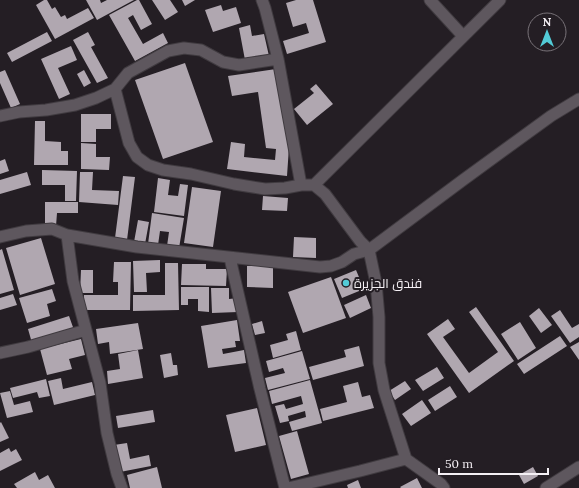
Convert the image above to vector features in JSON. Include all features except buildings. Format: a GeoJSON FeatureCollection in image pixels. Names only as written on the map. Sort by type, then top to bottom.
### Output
{"type":"FeatureCollection","features":[{"type":"Feature","properties":{"kind":"street"},"geometry":{"type":"LineString","coordinates":[[262,0],[278,59],[301,185]]}},
{"type":"Feature","properties":{"kind":"street"},"geometry":{"type":"LineString","coordinates":[[430,0],[463,36]]}},
{"type":"Feature","properties":{"kind":"street"},"geometry":{"type":"LineString","coordinates":[[314,185],[500,0]]}},
{"type":"Feature","properties":{"kind":"street"},"geometry":{"type":"LineString","coordinates":[[0,116],[19,112],[46,110],[75,105],[96,98],[115,89],[128,73],[168,51],[184,48],[201,50],[223,62],[239,65],[278,59]]}},
{"type":"Feature","properties":{"kind":"street"},"geometry":{"type":"LineString","coordinates":[[115,89],[129,143],[137,157],[148,165],[163,170],[192,174],[234,184],[265,189],[314,185],[325,194],[360,241],[369,250],[376,282],[378,303],[379,363],[384,390],[406,459],[441,484],[444,488]]}},
{"type":"Feature","properties":{"kind":"street"},"geometry":{"type":"LineString","coordinates":[[1,235],[26,231],[52,230],[67,236],[137,248],[320,267],[331,266],[342,262],[354,254],[369,250],[551,116],[579,99]]}},
{"type":"Feature","properties":{"kind":"street"},"geometry":{"type":"LineString","coordinates":[[67,236],[73,281],[100,383],[109,440],[122,488]]}},
{"type":"Feature","properties":{"kind":"street"},"geometry":{"type":"LineString","coordinates":[[230,258],[260,389],[286,488],[337,477],[406,459]]}},
{"type":"Feature","properties":{"kind":"street"},"geometry":{"type":"LineString","coordinates":[[0,353],[28,347],[86,330]]}},
{"type":"Feature","properties":{"kind":"street"},"geometry":{"type":"LineString","coordinates":[[546,488],[579,467]]}},
{"type":"Feature","properties":{"kind":"place","name":"فندق الجزيرة"},"geometry":{"type":"Point","coordinates":[346,283]}}]}
